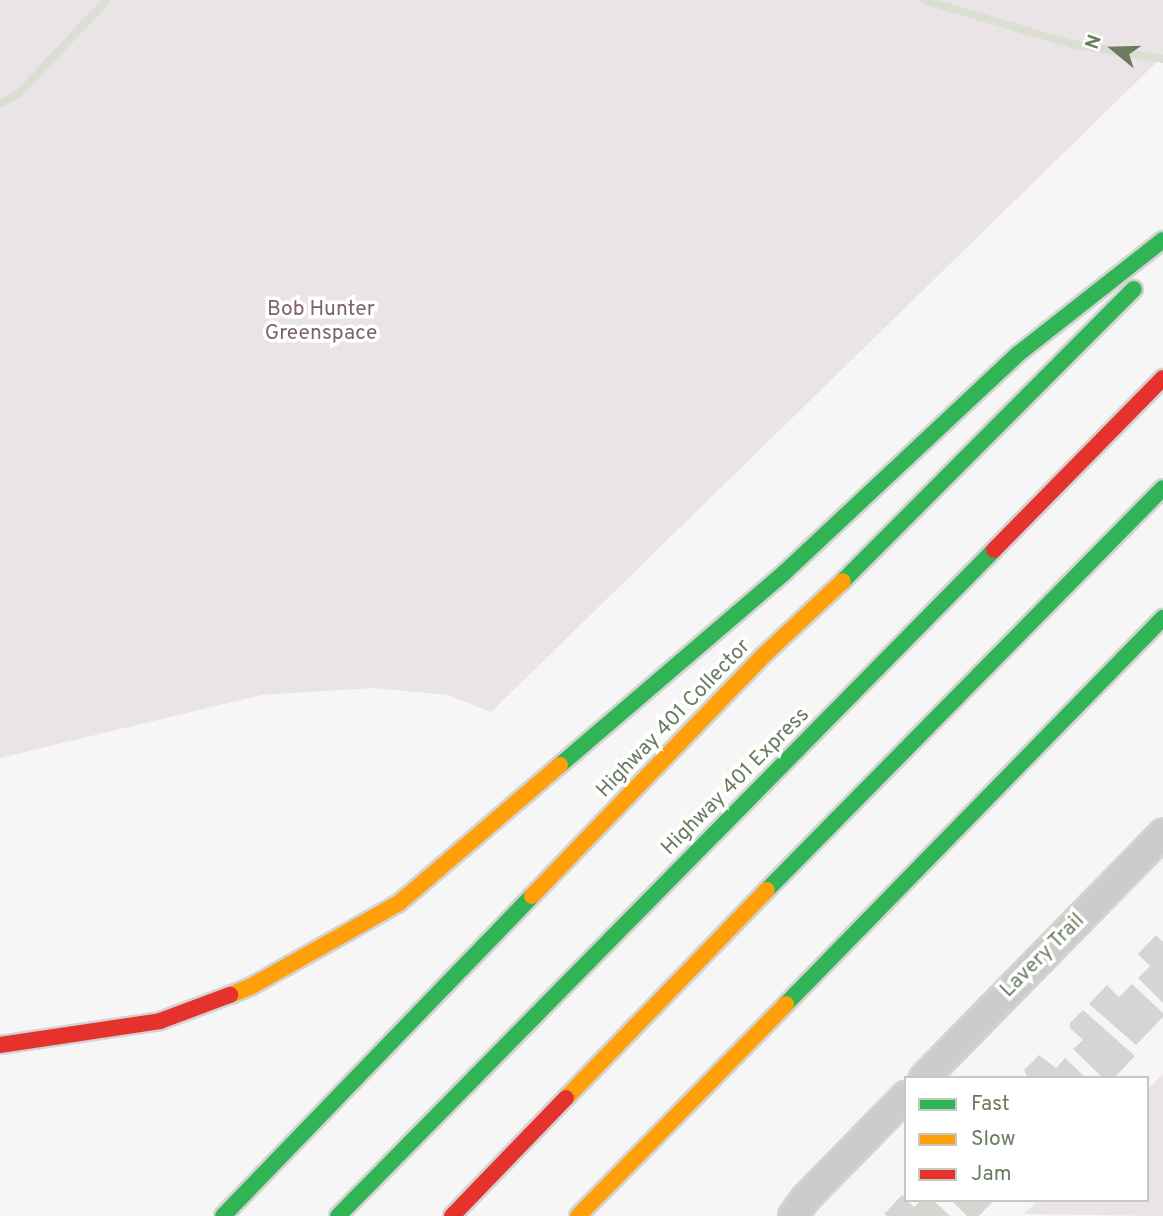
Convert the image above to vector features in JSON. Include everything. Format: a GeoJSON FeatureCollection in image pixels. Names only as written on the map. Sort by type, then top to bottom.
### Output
{"type":"FeatureCollection","features":[{"type":"Feature","properties":{"kind":"highway"},"geometry":{"type":"LineString","coordinates":[[0,1045],[160,1021],[250,987],[399,904],[784,573],[1018,354],[1163,240]]}},
{"type":"Feature","properties":{"kind":"highway","name":"Highway 401 Collector"},"geometry":{"type":"LineString","coordinates":[[223,1216],[764,655],[856,569],[1153,269]]}},
{"type":"Feature","properties":{"kind":"highway","name":"Highway 401 Express"},"geometry":{"type":"LineString","coordinates":[[338,1216],[1163,377]]}},
{"type":"Feature","properties":{"kind":"highway"},"geometry":{"type":"LineString","coordinates":[[452,1216],[909,741],[1163,488]]}},
{"type":"Feature","properties":{"kind":"highway"},"geometry":{"type":"LineString","coordinates":[[578,1216],[1163,618]]}},
{"type":"Feature","properties":{"kind":"street","name":"Lavery Trail"},"geometry":{"type":"LineString","coordinates":[[926,1076],[1163,834]]}},
{"type":"Feature","properties":{"kind":"street"},"geometry":{"type":"LineString","coordinates":[[793,1216],[806,1198],[904,1098]]}},
{"type":"Feature","properties":{"kind":"green space","name":"Bob Hunter Greenspace"},"geometry":{"type":"Polygon","coordinates":[[[0,0],[1163,0],[1163,56],[491,712],[448,695],[373,688],[261,695],[0,758],[0,0]]]}},
{"type":"Feature","properties":{"kind":"green space"},"geometry":{"type":"Polygon","coordinates":[[[1163,1074],[1163,1216],[1024,1214],[1036,1202],[1149,1202],[1149,1088],[1163,1074]]]}},
{"type":"Feature","properties":{"kind":"building"},"geometry":{"type":"Polygon","coordinates":[[[1156,935],[1163,942],[1163,1003],[1138,978],[1150,966],[1138,954],[1156,935]]]}},
{"type":"Feature","properties":{"kind":"building"},"geometry":{"type":"Polygon","coordinates":[[[1132,984],[1163,1013],[1163,1017],[1136,1045],[1089,1004],[1107,985],[1119,997],[1132,984]]]}},
{"type":"Feature","properties":{"kind":"building"},"geometry":{"type":"Polygon","coordinates":[[[1083,1010],[1135,1056],[1116,1076],[1101,1076],[1073,1049],[1083,1040],[1070,1028],[1070,1023],[1083,1010]]]}},
{"type":"Feature","properties":{"kind":"building"},"geometry":{"type":"Polygon","coordinates":[[[1039,1055],[1056,1068],[1065,1058],[1084,1076],[1027,1076],[1024,1070],[1039,1055]]]}},
{"type":"Feature","properties":{"kind":"building"},"geometry":{"type":"Polygon","coordinates":[[[902,1195],[904,1202],[909,1202],[914,1207],[919,1202],[935,1202],[950,1216],[887,1216],[884,1214],[902,1195]]]}},
{"type":"Feature","properties":{"kind":"building"},"geometry":{"type":"Polygon","coordinates":[[[953,1202],[992,1202],[979,1216],[967,1216],[953,1202]]]}},
{"type":"Feature","properties":{"kind":"waterway"},"geometry":{"type":"LineString","coordinates":[[0,104],[18,94],[107,0]]}},
{"type":"Feature","properties":{"kind":"waterway"},"geometry":{"type":"LineString","coordinates":[[923,0],[1072,44],[1163,59]]}},
{"type":"Feature","properties":{"kind":"traffic: fast"},"geometry":{"type":"LineString","coordinates":[[560,765],[784,573],[1018,354],[1163,240]]}},
{"type":"Feature","properties":{"kind":"traffic: fast"},"geometry":{"type":"LineString","coordinates":[[843,581],[1134,289]]}},
{"type":"Feature","properties":{"kind":"traffic: fast"},"geometry":{"type":"LineString","coordinates":[[767,890],[1163,488]]}},
{"type":"Feature","properties":{"kind":"traffic: fast"},"geometry":{"type":"LineString","coordinates":[[338,1216],[994,550]]}},
{"type":"Feature","properties":{"kind":"traffic: fast"},"geometry":{"type":"LineString","coordinates":[[786,1004],[1163,618]]}},
{"type":"Feature","properties":{"kind":"traffic: fast"},"geometry":{"type":"LineString","coordinates":[[223,1216],[532,896]]}},
{"type":"Feature","properties":{"kind":"traffic: slow"},"geometry":{"type":"LineString","coordinates":[[532,896],[764,655],[843,581]]}},
{"type":"Feature","properties":{"kind":"traffic: slow"},"geometry":{"type":"LineString","coordinates":[[230,995],[250,987],[399,903],[560,765]]}},
{"type":"Feature","properties":{"kind":"traffic: slow"},"geometry":{"type":"LineString","coordinates":[[566,1098],[767,890]]}},
{"type":"Feature","properties":{"kind":"traffic: slow"},"geometry":{"type":"LineString","coordinates":[[578,1216],[786,1004]]}},
{"type":"Feature","properties":{"kind":"traffic: jam"},"geometry":{"type":"LineString","coordinates":[[994,550],[1163,378]]}},
{"type":"Feature","properties":{"kind":"traffic: jam"},"geometry":{"type":"LineString","coordinates":[[0,1045],[160,1021],[230,995]]}},
{"type":"Feature","properties":{"kind":"traffic: jam"},"geometry":{"type":"LineString","coordinates":[[452,1216],[566,1098]]}}]}
